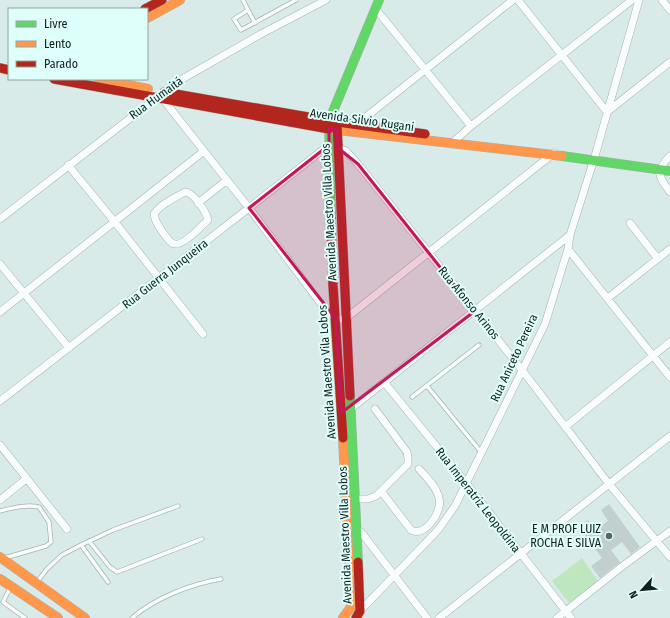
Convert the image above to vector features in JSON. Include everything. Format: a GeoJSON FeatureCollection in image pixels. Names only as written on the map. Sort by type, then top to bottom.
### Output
{"type":"FeatureCollection","features":[{"type":"Feature","properties":{"kind":"street"},"geometry":{"type":"LineString","coordinates":[[147,8],[162,0]]}},
{"type":"Feature","properties":{"kind":"street"},"geometry":{"type":"LineString","coordinates":[[148,17],[180,0]]}},
{"type":"Feature","properties":{"kind":"street","name":"Rua Humaitá"},"geometry":{"type":"LineString","coordinates":[[0,219],[68,165],[198,69],[326,0]]}},
{"type":"Feature","properties":{"kind":"street"},"geometry":{"type":"LineString","coordinates":[[357,124],[513,0]]}},
{"type":"Feature","properties":{"kind":"street"},"geometry":{"type":"LineString","coordinates":[[518,0],[608,112],[670,62]]}},
{"type":"Feature","properties":{"kind":"street"},"geometry":{"type":"LineString","coordinates":[[454,141],[471,126],[632,0]]}},
{"type":"Feature","properties":{"kind":"street","name":"Rua Aniceto Pereira"},"geometry":{"type":"LineString","coordinates":[[358,615],[446,520],[455,506],[545,324],[568,249],[570,235],[608,112],[639,0]]}},
{"type":"Feature","properties":{"kind":"street"},"geometry":{"type":"LineString","coordinates":[[662,0],[670,10]]}},
{"type":"Feature","properties":{"kind":"street"},"geometry":{"type":"LineString","coordinates":[[377,4],[426,70],[471,126]]}},
{"type":"Feature","properties":{"kind":"street"},"geometry":{"type":"LineString","coordinates":[[333,126],[377,4]]}},
{"type":"Feature","properties":{"kind":"street","name":"Avenida Silvio Rugani"},"geometry":{"type":"LineString","coordinates":[[60,80],[333,126],[594,159],[664,166],[670,171]]}},
{"type":"Feature","properties":{"kind":"street","name":"Avenida Silvio Rugani"},"geometry":{"type":"LineString","coordinates":[[103,80],[160,96]]}},
{"type":"Feature","properties":{"kind":"street"},"geometry":{"type":"LineString","coordinates":[[160,96],[249,208],[325,309],[336,319],[345,319],[429,254],[554,153]]}},
{"type":"Feature","properties":{"kind":"street","name":"Avenida Silvio Rugani"},"geometry":{"type":"LineString","coordinates":[[333,126],[357,124],[454,141]]}},
{"type":"Feature","properties":{"kind":"street","name":"Avenida Maestro Vila Lobos"},"geometry":{"type":"LineString","coordinates":[[333,126],[331,228],[342,413],[351,607],[343,618]]}},
{"type":"Feature","properties":{"kind":"street","name":"Rua Guerra Junqueira"},"geometry":{"type":"LineString","coordinates":[[0,402],[249,208],[333,146]]}},
{"type":"Feature","properties":{"kind":"street","name":"Rua Afonso Arinos"},"geometry":{"type":"LineString","coordinates":[[333,146],[346,151],[358,164],[522,370],[609,484],[670,557]]}},
{"type":"Feature","properties":{"kind":"street","name":"Avenida Maestro Villa Lobos"},"geometry":{"type":"LineString","coordinates":[[333,146],[356,499],[358,615]]}},
{"type":"Feature","properties":{"kind":"street"},"geometry":{"type":"LineString","coordinates":[[0,312],[204,151]]}},
{"type":"Feature","properties":{"kind":"street"},"geometry":{"type":"LineString","coordinates":[[670,156],[664,166],[660,178],[670,192]]}},
{"type":"Feature","properties":{"kind":"street"},"geometry":{"type":"LineString","coordinates":[[68,165],[203,334]]}},
{"type":"Feature","properties":{"kind":"street"},"geometry":{"type":"LineString","coordinates":[[198,202],[227,180]]}},
{"type":"Feature","properties":{"kind":"street"},"geometry":{"type":"LineString","coordinates":[[185,192],[192,194],[198,202],[207,215],[208,220],[203,226],[179,244],[171,242],[155,220],[154,214],[157,209],[185,192]]}},
{"type":"Feature","properties":{"kind":"street"},"geometry":{"type":"LineString","coordinates":[[630,223],[658,259]]}},
{"type":"Feature","properties":{"kind":"street"},"geometry":{"type":"LineString","coordinates":[[342,413],[351,408],[570,235]]}},
{"type":"Feature","properties":{"kind":"street"},"geometry":{"type":"LineString","coordinates":[[568,249],[670,377]]}},
{"type":"Feature","properties":{"kind":"street"},"geometry":{"type":"LineString","coordinates":[[608,298],[670,249]]}},
{"type":"Feature","properties":{"kind":"street"},"geometry":{"type":"LineString","coordinates":[[0,264],[69,348]]}},
{"type":"Feature","properties":{"kind":"street"},"geometry":{"type":"LineString","coordinates":[[566,427],[670,342]]}},
{"type":"Feature","properties":{"kind":"street","name":"Rua Imperatriz Leopoldina"},"geometry":{"type":"LineString","coordinates":[[384,382],[467,484],[571,618]]}},
{"type":"Feature","properties":{"kind":"street"},"geometry":{"type":"LineString","coordinates":[[356,499],[368,499],[376,496],[408,464],[407,452],[375,409]]}},
{"type":"Feature","properties":{"kind":"street"},"geometry":{"type":"LineString","coordinates":[[439,618],[670,436]]}},
{"type":"Feature","properties":{"kind":"street"},"geometry":{"type":"LineString","coordinates":[[0,446],[67,529]]}},
{"type":"Feature","properties":{"kind":"street"},"geometry":{"type":"LineString","coordinates":[[382,491],[411,530],[415,532],[424,530],[440,510],[440,498],[419,469]]}},
{"type":"Feature","properties":{"kind":"street"},"geometry":{"type":"LineString","coordinates":[[0,500],[26,479]]}},
{"type":"Feature","properties":{"kind":"street"},"geometry":{"type":"LineString","coordinates":[[347,527],[357,530],[427,618]]}},
{"type":"Feature","properties":{"kind":"street"},"geometry":{"type":"LineString","coordinates":[[557,618],[670,531]]}},
{"type":"Feature","properties":{"kind":"street"},"geometry":{"type":"LineString","coordinates":[[0,557],[85,618]]}},
{"type":"Feature","properties":{"kind":"street"},"geometry":{"type":"LineString","coordinates":[[5,584],[58,618]]}},
{"type":"Feature","properties":{"kind":"lane"},"geometry":{"type":"LineString","coordinates":[[243,0],[256,23]]}},
{"type":"Feature","properties":{"kind":"lane"},"geometry":{"type":"LineString","coordinates":[[248,10],[236,17],[234,20],[241,30],[296,0]]}},
{"type":"Feature","properties":{"kind":"lane"},"geometry":{"type":"LineString","coordinates":[[412,397],[479,345]]}},
{"type":"Feature","properties":{"kind":"lane"},"geometry":{"type":"LineString","coordinates":[[427,386],[481,452]]}},
{"type":"Feature","properties":{"kind":"lane"},"geometry":{"type":"LineString","coordinates":[[36,583],[47,569],[62,555],[113,530],[178,506]]}},
{"type":"Feature","properties":{"kind":"lane"},"geometry":{"type":"LineString","coordinates":[[0,511],[14,508],[39,507],[49,522],[51,542],[46,546],[8,557],[0,552]]}},
{"type":"Feature","properties":{"kind":"lane"},"geometry":{"type":"LineString","coordinates":[[89,541],[110,567],[117,572],[202,538]]}},
{"type":"Feature","properties":{"kind":"lane"},"geometry":{"type":"LineString","coordinates":[[81,545],[108,582]]}},
{"type":"Feature","properties":{"kind":"lane"},"geometry":{"type":"LineString","coordinates":[[132,618],[147,607],[182,590],[208,581],[221,579]]}},
{"type":"Feature","properties":{"kind":"lane"},"geometry":{"type":"LineString","coordinates":[[5,584],[1,602],[25,618]]}},
{"type":"Feature","properties":{"kind":"highlighted area"},"geometry":{"type":"Polygon","coordinates":[[[329,129],[337,130],[338,148],[358,164],[475,311],[341,413],[336,319],[249,208],[329,145],[329,129]]]}},
{"type":"Feature","properties":{"kind":"green space","name":"E M PROF LUIZ ROCHA E SILVA"},"geometry":{"type":"Polygon","coordinates":[[[582,558],[598,581],[569,603],[552,581],[582,558]]]}},
{"type":"Feature","properties":{"kind":"building","name":"E M PROF LUIZ ROCHA E SILVA"},"geometry":{"type":"Polygon","coordinates":[[[609,504],[640,547],[631,554],[622,542],[611,550],[620,562],[600,578],[591,566],[602,558],[579,527],[588,520],[595,530],[608,521],[601,510],[609,504]]]}},
{"type":"Feature","properties":{"kind":"traffic: fast"},"geometry":{"type":"LineString","coordinates":[[331,218],[329,121],[379,0]]}},
{"type":"Feature","properties":{"kind":"traffic: fast"},"geometry":{"type":"LineString","coordinates":[[562,156],[670,171]]}},
{"type":"Feature","properties":{"kind":"traffic: fast"},"geometry":{"type":"LineString","coordinates":[[350,396],[358,562]]}},
{"type":"Feature","properties":{"kind":"traffic: slow"},"geometry":{"type":"LineString","coordinates":[[148,17],[180,0]]}},
{"type":"Feature","properties":{"kind":"traffic: slow"},"geometry":{"type":"LineString","coordinates":[[104,80],[148,89]]}},
{"type":"Feature","properties":{"kind":"traffic: slow"},"geometry":{"type":"LineString","coordinates":[[329,129],[562,156]]}},
{"type":"Feature","properties":{"kind":"traffic: slow"},"geometry":{"type":"LineString","coordinates":[[343,438],[351,607],[343,618]]}},
{"type":"Feature","properties":{"kind":"traffic: slow"},"geometry":{"type":"LineString","coordinates":[[0,557],[85,618]]}},
{"type":"Feature","properties":{"kind":"traffic: slow"},"geometry":{"type":"LineString","coordinates":[[0,579],[58,618]]}},
{"type":"Feature","properties":{"kind":"traffic: jam"},"geometry":{"type":"LineString","coordinates":[[147,8],[162,0]]}},
{"type":"Feature","properties":{"kind":"traffic: jam"},"geometry":{"type":"LineString","coordinates":[[0,68],[8,70]]}},
{"type":"Feature","properties":{"kind":"traffic: jam"},"geometry":{"type":"LineString","coordinates":[[60,80],[329,129]]}},
{"type":"Feature","properties":{"kind":"traffic: jam"},"geometry":{"type":"LineString","coordinates":[[164,92],[337,122],[425,134]]}},
{"type":"Feature","properties":{"kind":"traffic: jam"},"geometry":{"type":"LineString","coordinates":[[337,124],[350,396]]}},
{"type":"Feature","properties":{"kind":"traffic: jam"},"geometry":{"type":"LineString","coordinates":[[331,218],[333,286],[343,438]]}},
{"type":"Feature","properties":{"kind":"traffic: jam"},"geometry":{"type":"LineString","coordinates":[[356,618],[360,611],[358,562]]}},
{"type":"Feature","properties":{"kind":"place","name":"E M PROF LUIZ ROCHA E SILVA"},"geometry":{"type":"Point","coordinates":[609,536]}}]}
